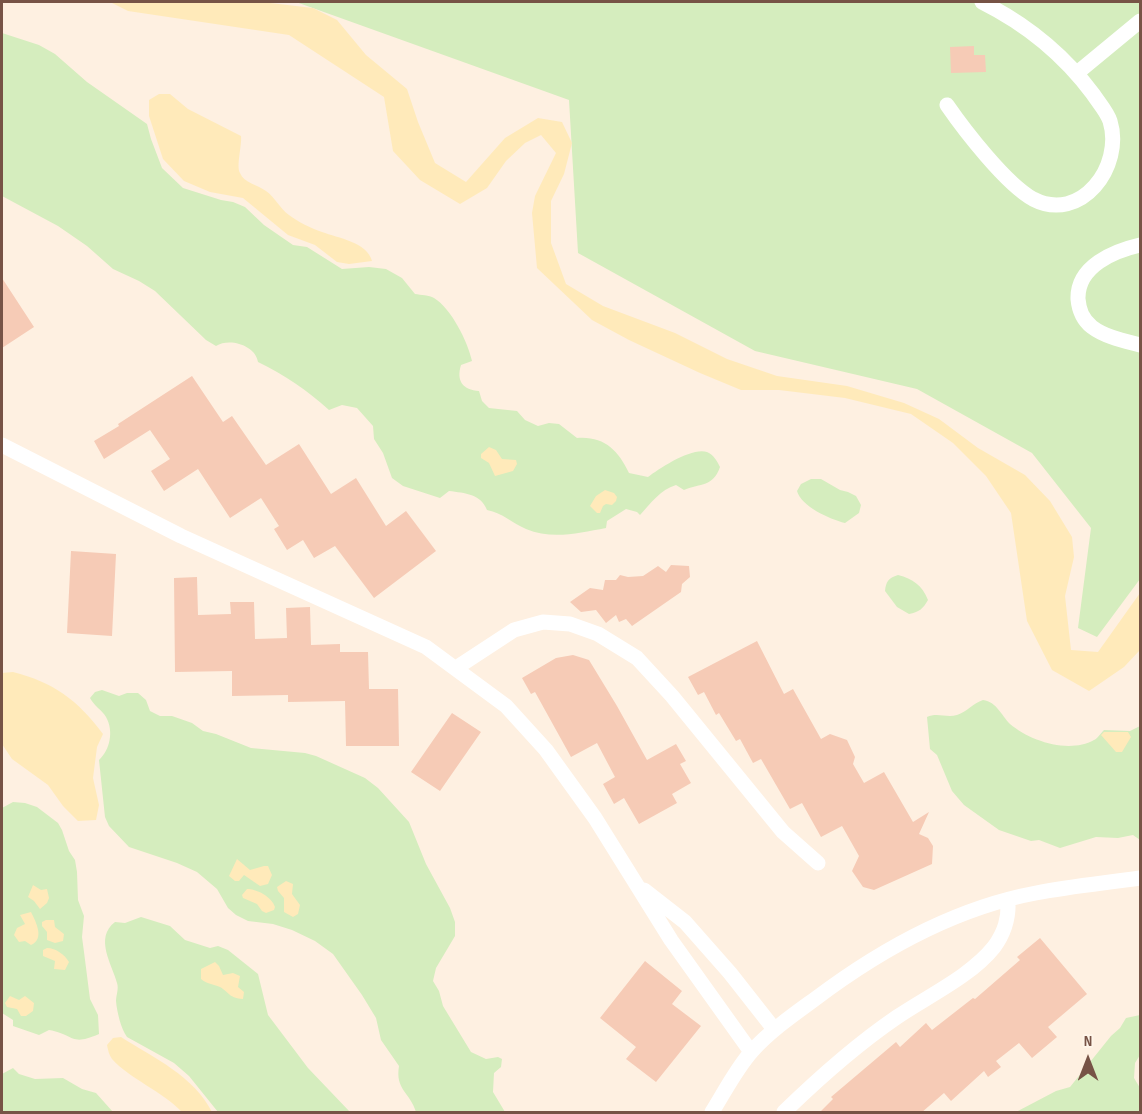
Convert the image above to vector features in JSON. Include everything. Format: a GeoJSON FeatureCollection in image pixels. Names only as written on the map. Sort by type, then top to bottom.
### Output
{"type":"FeatureCollection","features":[{"type":"Feature","properties":{"kind":"street"},"geometry":{"type":"LineString","coordinates":[[947,105],[979,148],[1033,199],[1058,204],[1083,197],[1093,189],[1108,165],[1112,147],[1110,122],[1105,111],[1077,73],[1033,32],[982,2]]}},
{"type":"Feature","properties":{"kind":"street"},"geometry":{"type":"LineString","coordinates":[[1077,73],[1140,21]]}},
{"type":"Feature","properties":{"kind":"street"},"geometry":{"type":"LineString","coordinates":[[1140,245],[1101,260],[1084,274],[1078,294],[1079,312],[1093,327],[1140,345]]}},
{"type":"Feature","properties":{"kind":"street"},"geometry":{"type":"LineString","coordinates":[[2,445],[181,536],[426,647],[506,706],[546,750],[595,818],[671,940],[750,1052]]}},
{"type":"Feature","properties":{"kind":"street"},"geometry":{"type":"LineString","coordinates":[[456,668],[514,630],[543,622],[570,624],[598,634],[637,658],[672,696],[783,832],[818,863]]}},
{"type":"Feature","properties":{"kind":"street"},"geometry":{"type":"LineString","coordinates":[[712,1113],[750,1052],[774,1029],[852,971],[896,945],[950,920],[1008,900],[1036,893],[1140,878]]}},
{"type":"Feature","properties":{"kind":"street"},"geometry":{"type":"LineString","coordinates":[[636,884],[685,922],[730,973],[774,1029]]}},
{"type":"Feature","properties":{"kind":"street"},"geometry":{"type":"LineString","coordinates":[[784,1113],[847,1053],[974,966],[993,949],[1003,934],[1009,912],[1008,900]]}},
{"type":"Feature","properties":{"kind":"green space"},"geometry":{"type":"Polygon","coordinates":[[[296,2],[1140,2],[1140,579],[1097,637],[1078,628],[1091,528],[1032,453],[917,389],[755,351],[578,253],[569,100],[296,2]]]}},
{"type":"Feature","properties":{"kind":"green space"},"geometry":{"type":"Polygon","coordinates":[[[2,33],[39,45],[55,54],[87,82],[147,124],[162,168],[183,188],[245,207],[264,225],[293,245],[307,247],[342,269],[369,267],[386,269],[402,278],[415,294],[432,297],[440,303],[447,309],[458,326],[472,361],[461,365],[460,380],[465,387],[479,391],[482,401],[489,408],[517,411],[525,420],[538,426],[549,423],[559,424],[577,438],[595,439],[602,442],[615,451],[629,473],[648,477],[685,455],[701,451],[707,452],[715,458],[720,467],[714,478],[684,490],[676,485],[670,487],[656,497],[640,515],[626,509],[607,521],[606,528],[556,535],[526,529],[498,513],[487,510],[477,497],[449,491],[440,498],[403,486],[392,478],[383,453],[374,439],[373,426],[357,408],[342,405],[329,410],[295,383],[258,362],[253,351],[248,348],[228,342],[216,346],[206,340],[155,291],[113,269],[87,246],[58,226],[2,196],[2,33]]]}},
{"type":"Feature","properties":{"kind":"green space"},"geometry":{"type":"Polygon","coordinates":[[[811,479],[821,479],[856,496],[861,505],[859,513],[845,523],[810,507],[797,491],[801,484],[811,479]]]}},
{"type":"Feature","properties":{"kind":"green space"},"geometry":{"type":"Polygon","coordinates":[[[898,575],[916,583],[926,595],[928,600],[918,611],[909,614],[897,607],[885,591],[888,581],[898,575]]]}},
{"type":"Feature","properties":{"kind":"green space"},"geometry":{"type":"Polygon","coordinates":[[[102,690],[119,696],[138,693],[146,700],[150,711],[160,716],[172,716],[192,723],[203,731],[251,748],[316,756],[365,778],[378,788],[409,822],[426,864],[450,908],[455,922],[455,936],[436,968],[433,981],[439,991],[443,1006],[471,1052],[486,1059],[498,1057],[502,1059],[501,1067],[494,1073],[493,1092],[505,1112],[416,1112],[401,1086],[399,1066],[381,1040],[376,1018],[333,954],[315,941],[292,930],[273,924],[248,921],[236,915],[228,908],[217,889],[197,872],[129,847],[109,826],[105,817],[99,760],[108,746],[110,728],[106,717],[90,698],[95,692],[102,690]]]}},
{"type":"Feature","properties":{"kind":"green space"},"geometry":{"type":"Polygon","coordinates":[[[983,700],[995,706],[1010,724],[1028,736],[1062,746],[1084,744],[1095,739],[1104,730],[1130,731],[1140,726],[1140,840],[1133,835],[1118,838],[1096,837],[1060,848],[999,830],[964,805],[952,791],[937,755],[930,749],[927,717],[957,715],[983,700]]]}},
{"type":"Feature","properties":{"kind":"green space"},"geometry":{"type":"Polygon","coordinates":[[[13,802],[37,807],[58,823],[75,860],[78,900],[84,916],[82,937],[90,999],[98,1015],[99,1034],[90,1038],[77,1040],[49,1030],[39,1035],[13,1026],[13,1020],[2,1013],[2,808],[13,802]]]}},
{"type":"Feature","properties":{"kind":"green space"},"geometry":{"type":"Polygon","coordinates":[[[141,917],[170,926],[185,940],[210,948],[218,946],[228,950],[258,974],[268,1015],[308,1068],[350,1112],[218,1112],[189,1076],[174,1063],[127,1037],[118,1015],[116,1001],[118,985],[105,943],[109,928],[115,922],[125,923],[141,917]]]}},
{"type":"Feature","properties":{"kind":"green space"},"geometry":{"type":"Polygon","coordinates":[[[1140,1015],[1140,1055],[1135,1063],[1134,1078],[1140,1088],[1140,1112],[1016,1112],[1056,1091],[1070,1087],[1126,1018],[1140,1015]]]}},
{"type":"Feature","properties":{"kind":"green space"},"geometry":{"type":"Polygon","coordinates":[[[13,1068],[19,1074],[35,1079],[63,1078],[82,1089],[96,1093],[113,1112],[2,1112],[2,1074],[13,1068]]]}},
{"type":"Feature","properties":{"kind":"sand"},"geometry":{"type":"Polygon","coordinates":[[[110,2],[262,2],[313,8],[337,20],[366,55],[407,89],[435,163],[466,182],[505,138],[538,118],[562,122],[572,143],[564,174],[551,201],[551,243],[566,284],[603,306],[675,333],[727,359],[777,376],[847,386],[904,403],[939,419],[978,448],[1025,475],[1050,501],[1072,537],[1074,557],[1065,596],[1071,650],[1098,652],[1140,593],[1140,650],[1124,667],[1089,691],[1052,670],[1027,621],[1011,513],[986,476],[953,443],[911,414],[845,398],[779,390],[741,390],[629,340],[592,320],[537,268],[532,213],[535,196],[556,153],[541,135],[525,143],[506,161],[487,188],[460,204],[420,180],[393,151],[384,97],[289,35],[128,11],[110,2]]]}},
{"type":"Feature","properties":{"kind":"sand"},"geometry":{"type":"Polygon","coordinates":[[[159,94],[170,94],[188,109],[241,136],[239,170],[245,179],[263,189],[293,218],[313,229],[358,245],[364,249],[372,261],[349,264],[337,262],[315,245],[288,235],[243,198],[210,192],[184,181],[163,159],[149,116],[149,100],[159,94]]]}},
{"type":"Feature","properties":{"kind":"sand"},"geometry":{"type":"Polygon","coordinates":[[[489,447],[496,450],[502,459],[516,460],[517,464],[513,471],[495,476],[489,463],[481,458],[481,454],[489,447]]]}},
{"type":"Feature","properties":{"kind":"sand"},"geometry":{"type":"Polygon","coordinates":[[[605,490],[614,493],[617,497],[616,501],[612,505],[606,504],[600,513],[597,513],[590,506],[596,496],[605,490]]]}},
{"type":"Feature","properties":{"kind":"sand"},"geometry":{"type":"Polygon","coordinates":[[[13,672],[40,681],[64,694],[84,711],[103,734],[97,747],[93,778],[99,805],[96,820],[78,821],[63,806],[48,785],[12,759],[2,744],[2,673],[13,672]]]}},
{"type":"Feature","properties":{"kind":"sand"},"geometry":{"type":"Polygon","coordinates":[[[1104,732],[1128,732],[1131,737],[1122,752],[1116,752],[1101,735],[1104,732]]]}},
{"type":"Feature","properties":{"kind":"sand"},"geometry":{"type":"Polygon","coordinates":[[[237,859],[250,870],[268,866],[272,875],[268,884],[260,886],[244,875],[239,881],[235,881],[229,876],[237,859]]]}},
{"type":"Feature","properties":{"kind":"sand"},"geometry":{"type":"Polygon","coordinates":[[[286,881],[293,884],[292,894],[300,905],[298,914],[293,917],[284,912],[284,898],[277,887],[286,881]]]}},
{"type":"Feature","properties":{"kind":"sand"},"geometry":{"type":"Polygon","coordinates":[[[33,885],[41,890],[47,889],[49,898],[40,909],[28,897],[33,885]]]}},
{"type":"Feature","properties":{"kind":"sand"},"geometry":{"type":"Polygon","coordinates":[[[247,889],[267,897],[273,903],[274,910],[266,913],[257,904],[243,898],[242,895],[247,889]]]}},
{"type":"Feature","properties":{"kind":"sand"},"geometry":{"type":"Polygon","coordinates":[[[31,912],[37,925],[38,939],[31,945],[25,941],[19,942],[14,935],[17,928],[25,924],[20,915],[31,912]]]}},
{"type":"Feature","properties":{"kind":"sand"},"geometry":{"type":"Polygon","coordinates":[[[54,920],[55,927],[64,934],[63,941],[55,943],[47,940],[47,932],[42,926],[42,922],[54,920]]]}},
{"type":"Feature","properties":{"kind":"sand"},"geometry":{"type":"Polygon","coordinates":[[[47,948],[63,954],[69,962],[65,970],[54,969],[55,961],[43,956],[43,950],[47,948]]]}},
{"type":"Feature","properties":{"kind":"sand"},"geometry":{"type":"Polygon","coordinates":[[[215,962],[223,975],[233,973],[240,976],[238,987],[244,992],[243,999],[232,996],[220,987],[201,979],[201,969],[215,962]]]}},
{"type":"Feature","properties":{"kind":"sand"},"geometry":{"type":"Polygon","coordinates":[[[10,996],[19,1000],[25,996],[34,1003],[33,1011],[26,1016],[21,1016],[17,1009],[7,1007],[5,1003],[10,996]]]}},
{"type":"Feature","properties":{"kind":"sand"},"geometry":{"type":"Polygon","coordinates":[[[121,1037],[160,1060],[184,1078],[195,1088],[212,1112],[182,1112],[119,1066],[111,1057],[107,1045],[113,1038],[121,1037]]]}},
{"type":"Feature","properties":{"kind":"building"},"geometry":{"type":"Polygon","coordinates":[[[974,46],[974,55],[985,55],[986,72],[951,73],[950,47],[974,46]]]}},
{"type":"Feature","properties":{"kind":"building"},"geometry":{"type":"Polygon","coordinates":[[[2,278],[34,327],[2,348],[2,278]]]}},
{"type":"Feature","properties":{"kind":"building"},"geometry":{"type":"Polygon","coordinates":[[[192,376],[223,422],[232,416],[266,465],[299,444],[331,494],[356,478],[386,526],[406,511],[436,551],[374,598],[335,546],[314,558],[303,540],[287,550],[274,529],[279,526],[261,498],[230,518],[198,469],[164,491],[151,471],[170,459],[150,430],[104,459],[94,441],[192,376]]]}},
{"type":"Feature","properties":{"kind":"building"},"geometry":{"type":"Polygon","coordinates":[[[71,551],[116,554],[112,636],[67,633],[71,551]]]}},
{"type":"Feature","properties":{"kind":"building"},"geometry":{"type":"Polygon","coordinates":[[[671,565],[689,566],[690,577],[682,584],[681,592],[632,626],[626,619],[619,622],[616,615],[606,623],[596,610],[581,612],[570,602],[590,588],[603,590],[605,580],[616,580],[620,575],[643,576],[658,566],[666,572],[671,565]]]}},
{"type":"Feature","properties":{"kind":"building"},"geometry":{"type":"Polygon","coordinates":[[[197,577],[198,615],[231,614],[230,602],[254,602],[255,639],[287,638],[286,608],[310,607],[311,645],[340,644],[340,652],[368,652],[369,689],[398,689],[399,746],[346,746],[345,701],[288,702],[288,695],[232,696],[232,671],[175,672],[174,578],[197,577]]]}},
{"type":"Feature","properties":{"kind":"building"},"geometry":{"type":"Polygon","coordinates":[[[757,641],[784,694],[793,689],[821,739],[830,734],[847,740],[855,757],[853,764],[864,783],[884,772],[913,822],[929,812],[919,834],[928,838],[933,846],[932,864],[874,890],[863,887],[852,871],[859,856],[842,826],[821,837],[802,803],[790,809],[761,759],[753,763],[740,739],[736,741],[719,713],[716,715],[704,692],[698,695],[688,677],[757,641]]]}},
{"type":"Feature","properties":{"kind":"building"},"geometry":{"type":"Polygon","coordinates":[[[573,655],[589,660],[647,760],[676,744],[686,761],[680,764],[691,783],[672,794],[677,803],[639,824],[624,798],[614,804],[603,784],[615,777],[597,743],[571,757],[535,692],[531,694],[522,678],[556,658],[573,655]]]}},
{"type":"Feature","properties":{"kind":"building"},"geometry":{"type":"Polygon","coordinates":[[[452,713],[481,732],[440,791],[411,772],[452,713]]]}},
{"type":"Feature","properties":{"kind":"building"},"geometry":{"type":"Polygon","coordinates":[[[1040,938],[1087,994],[1048,1027],[1057,1037],[1032,1058],[1019,1043],[996,1061],[1001,1067],[988,1077],[984,1071],[951,1101],[944,1093],[921,1113],[819,1113],[833,1099],[831,1097],[896,1042],[900,1047],[926,1023],[932,1030],[973,998],[975,999],[1020,960],[1017,957],[1040,938]]]}},
{"type":"Feature","properties":{"kind":"building"},"geometry":{"type":"Polygon","coordinates":[[[645,961],[682,991],[672,1004],[701,1026],[656,1082],[626,1059],[636,1047],[600,1018],[645,961]]]}}]}
